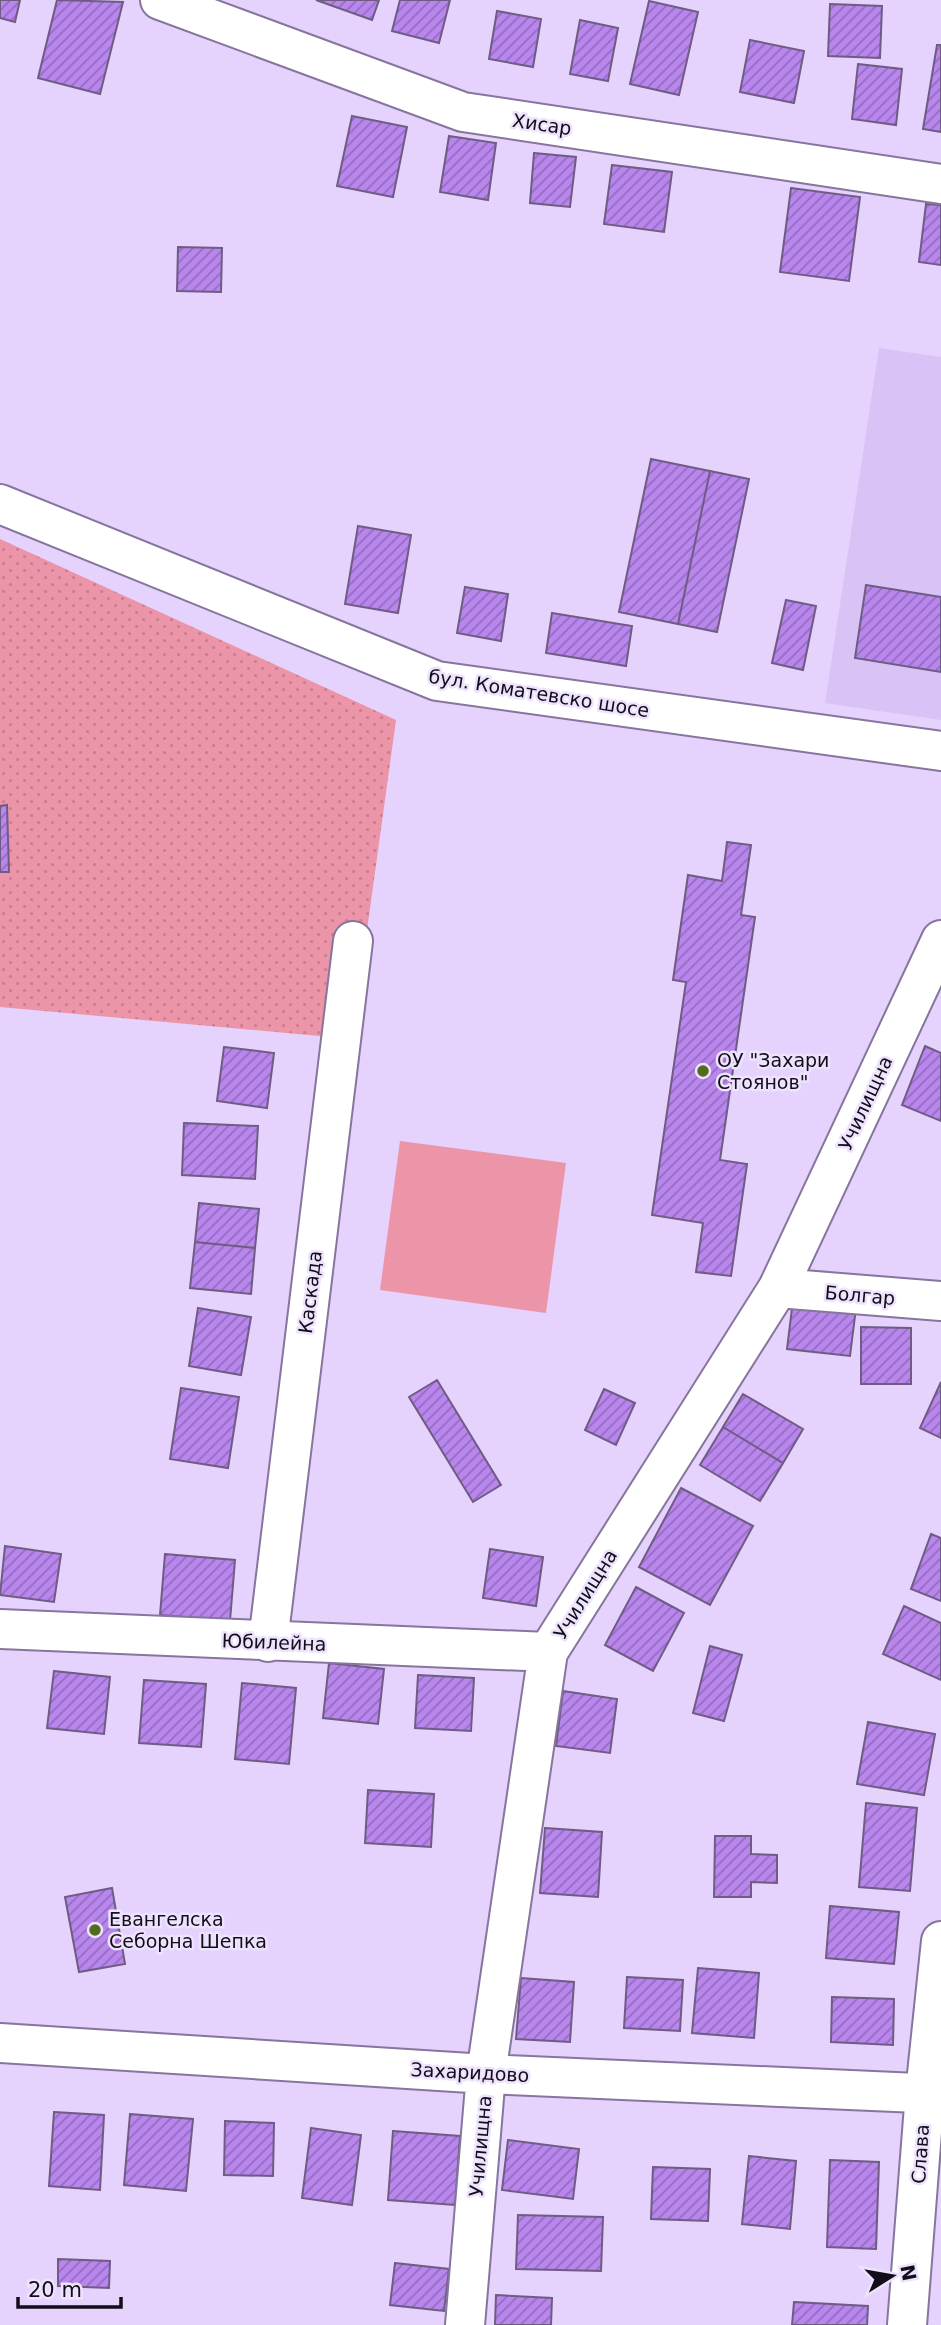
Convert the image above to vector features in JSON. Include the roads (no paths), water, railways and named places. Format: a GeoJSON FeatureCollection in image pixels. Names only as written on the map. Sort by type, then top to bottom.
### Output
{"type":"FeatureCollection","features":[{"type":"Feature","properties":{"kind":"street","name":"Хисар"},"geometry":{"type":"LineString","coordinates":[[160,0],[463,113],[941,184]]}},
{"type":"Feature","properties":{"kind":"street","name":"бул. Коматевско шосе"},"geometry":{"type":"LineString","coordinates":[[0,504],[437,681],[941,751]]}},
{"type":"Feature","properties":{"kind":"street","name":"Училищна"},"geometry":{"type":"LineString","coordinates":[[465,2325],[486,2074],[548,1652],[778,1288],[941,940]]}},
{"type":"Feature","properties":{"kind":"street","name":"Каскада"},"geometry":{"type":"LineString","coordinates":[[268,1642],[353,941]]}},
{"type":"Feature","properties":{"kind":"street","name":"Болгар"},"geometry":{"type":"LineString","coordinates":[[778,1288],[941,1301]]}},
{"type":"Feature","properties":{"kind":"street","name":"Юбилейна"},"geometry":{"type":"LineString","coordinates":[[0,1629],[548,1652]]}},
{"type":"Feature","properties":{"kind":"street","name":"Слава"},"geometry":{"type":"LineString","coordinates":[[907,2325],[933,2093],[941,1941]]}},
{"type":"Feature","properties":{"kind":"street","name":"Захаридово"},"geometry":{"type":"LineString","coordinates":[[0,2043],[486,2074],[933,2093]]}},
{"type":"Feature","properties":{"kind":"place","name":"ОУ \"Захари Стоянов\""},"geometry":{"type":"Point","coordinates":[703,1071]}},
{"type":"Feature","properties":{"kind":"place","name":"Евангелска Себорна Шепка"},"geometry":{"type":"Point","coordinates":[95,1930]}}]}
